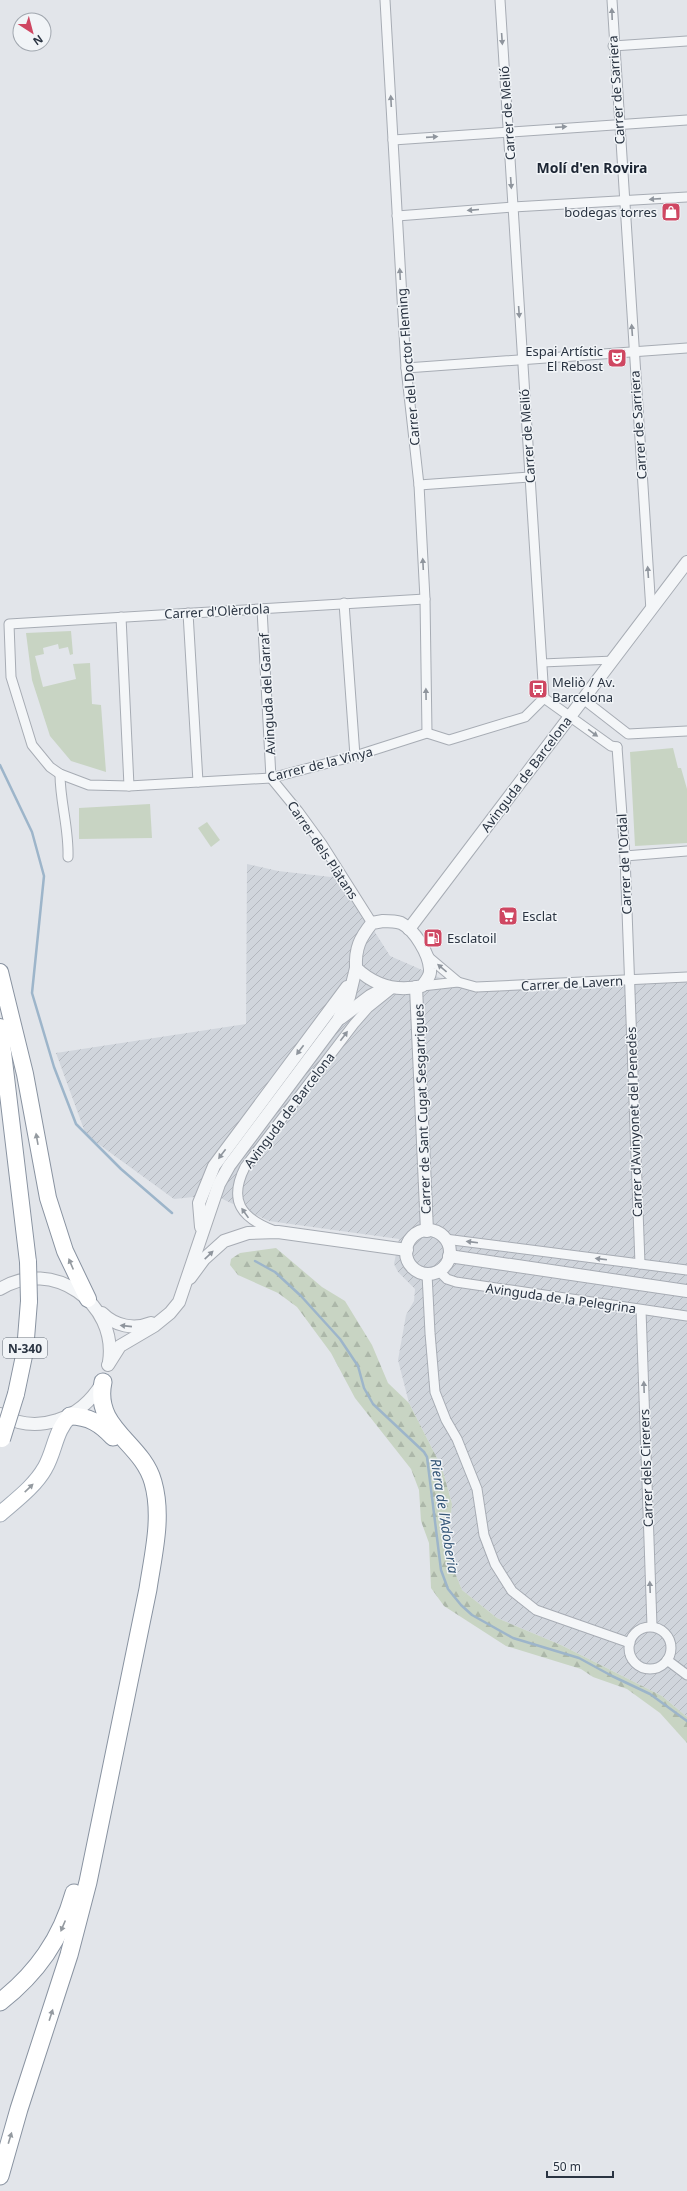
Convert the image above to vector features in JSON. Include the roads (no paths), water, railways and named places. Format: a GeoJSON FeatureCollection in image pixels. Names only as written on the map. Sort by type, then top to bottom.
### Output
{"type":"FeatureCollection","features":[{"type":"Feature","properties":{"kind":"highway"},"geometry":{"type":"LineString","coordinates":[[0,972],[25,1074],[50,1204],[65,1251],[92,1303]]}},
{"type":"Feature","properties":{"kind":"highway","name":"N-340"},"geometry":{"type":"LineString","coordinates":[[0,1027],[28,1262],[28,1301],[25,1351],[16,1394],[1,1441]]}},
{"type":"Feature","properties":{"kind":"highway"},"geometry":{"type":"LineString","coordinates":[[0,2176],[19,2109],[69,1955],[88,1882],[148,1589],[155,1540],[157,1517],[153,1482],[140,1458],[105,1415],[100,1399],[103,1382]]}},
{"type":"Feature","properties":{"kind":"highway"},"geometry":{"type":"LineString","coordinates":[[0,2002],[18,1988],[45,1958],[58,1938],[72,1903],[86,1852],[120,1697],[148,1517],[146,1498],[141,1483],[129,1458],[121,1447],[96,1422],[80,1416],[70,1416]]}},
{"type":"Feature","properties":{"kind":"main road"},"geometry":{"type":"LineString","coordinates":[[0,1514],[41,1474],[49,1460],[59,1431],[70,1416]]}},
{"type":"Feature","properties":{"kind":"street","name":"Carrer del Doctor Fleming"},"geometry":{"type":"LineString","coordinates":[[385,0],[406,368],[418,485],[425,599],[427,733]]}},
{"type":"Feature","properties":{"kind":"street","name":"Carrer de Melió"},"geometry":{"type":"LineString","coordinates":[[500,0],[544,698]]}},
{"type":"Feature","properties":{"kind":"street","name":"Carrer de Sarriera"},"geometry":{"type":"LineString","coordinates":[[612,0],[613,46],[651,611]]}},
{"type":"Feature","properties":{"kind":"street"},"geometry":{"type":"LineString","coordinates":[[613,46],[687,41]]}},
{"type":"Feature","properties":{"kind":"street"},"geometry":{"type":"LineString","coordinates":[[393,140],[618,123],[687,120]]}},
{"type":"Feature","properties":{"kind":"street"},"geometry":{"type":"LineString","coordinates":[[397,216],[513,207],[687,197]]}},
{"type":"Feature","properties":{"kind":"street"},"geometry":{"type":"LineString","coordinates":[[406,368],[687,348]]}},
{"type":"Feature","properties":{"kind":"street"},"geometry":{"type":"LineString","coordinates":[[418,485],[530,477]]}},
{"type":"Feature","properties":{"kind":"street","name":"Avinguda de Barcelona"},"geometry":{"type":"LineString","coordinates":[[409,929],[687,562]]}},
{"type":"Feature","properties":{"kind":"street","name":"Carrer d'Olèrdola"},"geometry":{"type":"LineString","coordinates":[[60,774],[50,767],[32,745],[11,677],[9,624],[120,616],[425,599]]}},
{"type":"Feature","properties":{"kind":"street"},"geometry":{"type":"LineString","coordinates":[[344,603],[355,756]]}},
{"type":"Feature","properties":{"kind":"street","name":"Avinguda del Garraf"},"geometry":{"type":"LineString","coordinates":[[262,609],[271,778]]}},
{"type":"Feature","properties":{"kind":"street"},"geometry":{"type":"LineString","coordinates":[[188,613],[198,782]]}},
{"type":"Feature","properties":{"kind":"street"},"geometry":{"type":"LineString","coordinates":[[120,616],[129,786]]}},
{"type":"Feature","properties":{"kind":"street"},"geometry":{"type":"LineString","coordinates":[[542,663],[614,660]]}},
{"type":"Feature","properties":{"kind":"street"},"geometry":{"type":"LineString","coordinates":[[427,733],[449,740],[517,720],[525,717],[544,698],[611,746],[617,747],[628,734]]}},
{"type":"Feature","properties":{"kind":"street"},"geometry":{"type":"LineString","coordinates":[[583,699],[628,734],[687,731]]}},
{"type":"Feature","properties":{"kind":"street","name":"Carrer de la Vinya"},"geometry":{"type":"LineString","coordinates":[[60,774],[89,785],[129,786],[271,778],[355,756],[427,733]]}},
{"type":"Feature","properties":{"kind":"street","name":"Carrer de l'Ordal"},"geometry":{"type":"LineString","coordinates":[[617,747],[624,856],[629,980]]}},
{"type":"Feature","properties":{"kind":"street"},"geometry":{"type":"LineString","coordinates":[[60,774],[60,798],[65,817],[68,857]]}},
{"type":"Feature","properties":{"kind":"street","name":"Carrer dels Plàtans"},"geometry":{"type":"LineString","coordinates":[[271,778],[322,844],[372,923]]}},
{"type":"Feature","properties":{"kind":"street"},"geometry":{"type":"LineString","coordinates":[[624,856],[687,851]]}},
{"type":"Feature","properties":{"kind":"street"},"geometry":{"type":"LineString","coordinates":[[202,1230],[199,1203],[214,1166],[339,1000],[356,970],[355,954],[359,940],[372,923],[392,921],[409,929],[425,954],[430,970],[428,979],[419,986],[390,987],[367,979],[356,970]]}},
{"type":"Feature","properties":{"kind":"street","name":"Carrer de Lavern"},"geometry":{"type":"LineString","coordinates":[[425,954],[458,982]]}},
{"type":"Feature","properties":{"kind":"street","name":"Avinguda de Barcelona"},"geometry":{"type":"LineString","coordinates":[[185,1286],[202,1230],[219,1184],[229,1166],[338,1020],[349,997],[356,970]]}},
{"type":"Feature","properties":{"kind":"street","name":"Carrer de Lavern"},"geometry":{"type":"LineString","coordinates":[[419,986],[458,982],[476,987],[687,977]]}},
{"type":"Feature","properties":{"kind":"street","name":"Carrer d'Avinyonet del Penedès"},"geometry":{"type":"LineString","coordinates":[[629,980],[640,1264]]}},
{"type":"Feature","properties":{"kind":"street","name":"Carrer de Sant Cugat Sesgarrigues"},"geometry":{"type":"LineString","coordinates":[[419,986],[427,1231]]}},
{"type":"Feature","properties":{"kind":"street","name":"Avinguda de Barcelona"},"geometry":{"type":"LineString","coordinates":[[338,1020],[358,1004],[390,987]]}},
{"type":"Feature","properties":{"kind":"street","name":"Avinguda de Barcelona"},"geometry":{"type":"LineString","coordinates":[[278,1232],[256,1223],[244,1214],[236,1192],[239,1179],[245,1167],[354,1024],[390,987]]}},
{"type":"Feature","properties":{"kind":"street"},"geometry":{"type":"LineString","coordinates":[[427,1231],[440,1234],[445,1239],[450,1250],[447,1262],[433,1273],[416,1270],[412,1266],[406,1256],[411,1238],[416,1234],[427,1231]]}},
{"type":"Feature","properties":{"kind":"street"},"geometry":{"type":"LineString","coordinates":[[108,1365],[120,1346],[154,1326],[179,1302],[185,1286],[204,1259],[224,1241],[248,1233],[278,1232],[407,1250]]}},
{"type":"Feature","properties":{"kind":"street"},"geometry":{"type":"LineString","coordinates":[[445,1239],[687,1270]]}},
{"type":"Feature","properties":{"kind":"street","name":"Avinguda de la Pelegrina"},"geometry":{"type":"LineString","coordinates":[[449,1256],[687,1292]]}},
{"type":"Feature","properties":{"kind":"street"},"geometry":{"type":"LineString","coordinates":[[433,1273],[430,1340],[435,1392],[446,1420],[460,1444],[477,1489],[484,1534],[495,1564],[512,1591],[536,1610],[630,1643]]}},
{"type":"Feature","properties":{"kind":"street","name":"Avinguda de la Pelegrina"},"geometry":{"type":"LineString","coordinates":[[433,1273],[456,1282],[687,1316]]}},
{"type":"Feature","properties":{"kind":"street"},"geometry":{"type":"LineString","coordinates":[[0,1289],[18,1281],[45,1278],[70,1286],[92,1303],[107,1319],[120,1325],[136,1326],[149,1324],[164,1318]]}},
{"type":"Feature","properties":{"kind":"street"},"geometry":{"type":"LineString","coordinates":[[0,1414],[16,1421],[31,1424],[47,1423],[70,1416],[88,1403],[103,1382],[108,1365],[110,1348],[107,1330],[101,1315],[92,1303]]}},
{"type":"Feature","properties":{"kind":"street","name":"Carrer dels Cirerers"},"geometry":{"type":"LineString","coordinates":[[641,1310],[652,1626]]}},
{"type":"Feature","properties":{"kind":"street"},"geometry":{"type":"LineString","coordinates":[[652,1626],[660,1628],[668,1635],[672,1647],[667,1660],[660,1667],[650,1669],[643,1668],[631,1658],[629,1651],[630,1643],[635,1633],[644,1627],[652,1626]]}},
{"type":"Feature","properties":{"kind":"street"},"geometry":{"type":"LineString","coordinates":[[667,1660],[687,1675]]}},
{"type":"Feature","properties":{"kind":"waterway"},"geometry":{"type":"LineString","coordinates":[[0,765],[32,832],[44,876],[32,993],[54,1067],[76,1124],[121,1169],[172,1213]]}},
{"type":"Feature","properties":{"kind":"waterway","name":"Riera de l'Adoberia"},"geometry":{"type":"LineString","coordinates":[[255,1261],[275,1272],[301,1296],[340,1339],[358,1366],[364,1388],[373,1404],[424,1452],[427,1457],[441,1570],[448,1589],[461,1605],[472,1615],[513,1638],[579,1658],[650,1694],[687,1721]]}},
{"type":"Feature","properties":{"kind":"place","name":"bodegas torres"},"geometry":{"type":"Point","coordinates":[671,212]}},
{"type":"Feature","properties":{"kind":"place","name":"Espai Artístic El Rebost"},"geometry":{"type":"Point","coordinates":[617,358]}},
{"type":"Feature","properties":{"kind":"place","name":"Meliò / Av. Barcelona"},"geometry":{"type":"Point","coordinates":[538,689]}},
{"type":"Feature","properties":{"kind":"place","name":"Esclat"},"geometry":{"type":"Point","coordinates":[508,916]}},
{"type":"Feature","properties":{"kind":"place","name":"Esclatoil"},"geometry":{"type":"Point","coordinates":[433,938]}},
{"type":"Feature","properties":{"kind":"district","name":"Molí d'en Rovira"},"geometry":{"type":"Point","coordinates":[592,167]}}]}
